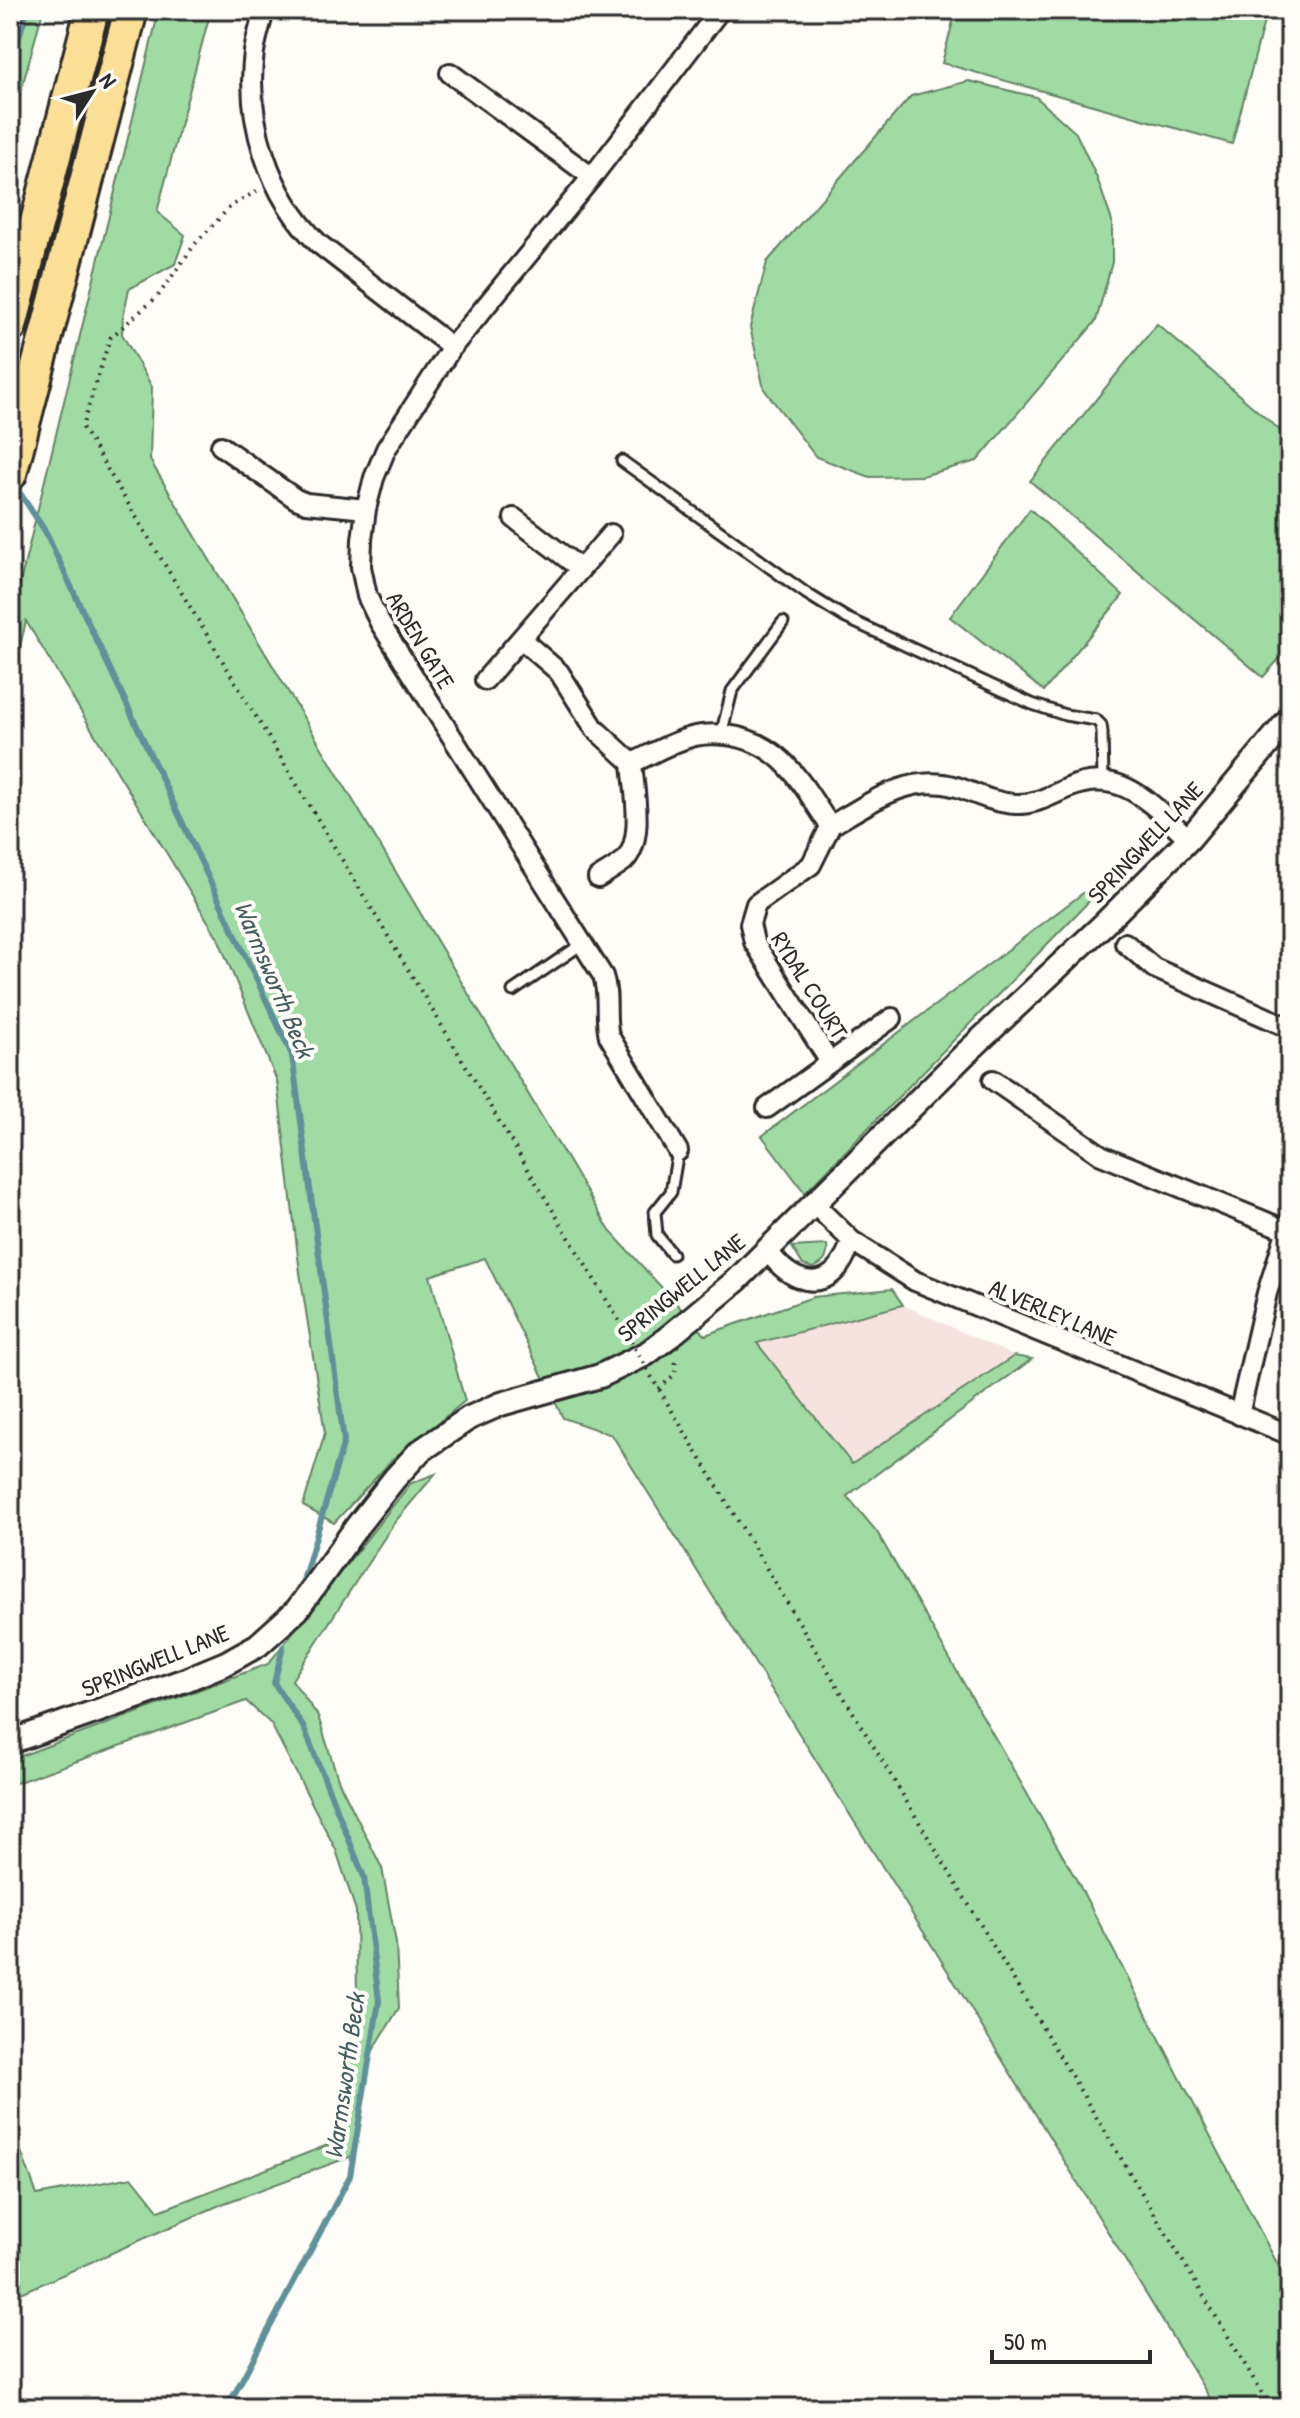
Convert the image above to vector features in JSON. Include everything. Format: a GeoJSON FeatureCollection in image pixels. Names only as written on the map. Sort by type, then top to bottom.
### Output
{"type":"FeatureCollection","features":[{"type":"Feature","properties":{"kind":"highway"},"geometry":{"type":"LineString","coordinates":[[10,326],[92,10]]}},
{"type":"Feature","properties":{"kind":"highway"},"geometry":{"type":"LineString","coordinates":[[12,468],[131,10]]}},
{"type":"Feature","properties":{"kind":"street"},"geometry":{"type":"LineString","coordinates":[[264,10],[254,50],[254,115],[273,182],[286,206],[319,244],[452,347]]}},
{"type":"Feature","properties":{"kind":"street","name":"ARDEN GATE"},"geometry":{"type":"LineString","coordinates":[[678,1151],[614,1047],[606,1026],[607,986],[380,623],[367,596],[361,567],[366,509],[386,449],[452,347],[592,177],[720,10]]}},
{"type":"Feature","properties":{"kind":"street"},"geometry":{"type":"LineString","coordinates":[[450,73],[592,177]]}},
{"type":"Feature","properties":{"kind":"street"},"geometry":{"type":"LineString","coordinates":[[221,446],[296,499],[306,503],[366,509]]}},
{"type":"Feature","properties":{"kind":"street"},"geometry":{"type":"LineString","coordinates":[[514,518],[581,569]]}},
{"type":"Feature","properties":{"kind":"street"},"geometry":{"type":"LineString","coordinates":[[485,680],[611,534]]}},
{"type":"Feature","properties":{"kind":"street"},"geometry":{"type":"LineString","coordinates":[[521,639],[559,672],[595,729],[632,763],[635,838],[625,860],[598,878]]}},
{"type":"Feature","properties":{"kind":"street","name":"SPRINGWELL LANE"},"geometry":{"type":"LineString","coordinates":[[10,1742],[185,1680],[258,1645],[297,1610],[358,1525],[419,1452],[469,1418],[501,1404],[600,1376],[646,1354],[670,1336],[737,1280],[963,1056],[1104,924],[1189,839],[1290,718]]}},
{"type":"Feature","properties":{"kind":"street"},"geometry":{"type":"LineString","coordinates":[[632,763],[680,740],[699,735],[751,740],[784,761],[826,820],[832,823],[882,796],[918,784],[942,783],[984,799],[1020,805],[1034,803],[1078,783],[1103,780],[1140,795],[1189,839]]}},
{"type":"Feature","properties":{"kind":"street","name":"RYDAL COURT"},"geometry":{"type":"LineString","coordinates":[[830,1062],[754,942],[750,924],[756,904],[811,865],[832,823]]}},
{"type":"Feature","properties":{"kind":"street"},"geometry":{"type":"LineString","coordinates":[[1125,943],[1154,968],[1290,1028]]}},
{"type":"Feature","properties":{"kind":"street","name":"RYDAL COURT"},"geometry":{"type":"LineString","coordinates":[[767,1108],[892,1018]]}},
{"type":"Feature","properties":{"kind":"street"},"geometry":{"type":"LineString","coordinates":[[993,1080],[1101,1155],[1288,1225],[1267,1293],[1239,1415]]}},
{"type":"Feature","properties":{"kind":"street","name":"ALVERLEY LANE"},"geometry":{"type":"LineString","coordinates":[[814,1204],[852,1241],[915,1281],[1290,1435]]}},
{"type":"Feature","properties":{"kind":"street"},"geometry":{"type":"LineString","coordinates":[[768,1250],[792,1275],[814,1280],[837,1269],[852,1241]]}},
{"type":"Feature","properties":{"kind":"lane"},"geometry":{"type":"LineString","coordinates":[[622,461],[807,594],[846,618],[1032,704],[1065,715],[1096,720],[1102,732],[1103,780]]}},
{"type":"Feature","properties":{"kind":"lane"},"geometry":{"type":"LineString","coordinates":[[721,735],[732,691],[783,622]]}},
{"type":"Feature","properties":{"kind":"lane"},"geometry":{"type":"LineString","coordinates":[[513,991],[582,944]]}},
{"type":"Feature","properties":{"kind":"lane"},"geometry":{"type":"LineString","coordinates":[[672,1254],[657,1235],[655,1212],[671,1192],[678,1151]]}},
{"type":"Feature","properties":{"kind":"path"},"geometry":{"type":"LineString","coordinates":[[273,182],[231,206],[195,244],[158,296],[110,338],[82,427],[1271,2408]]}},
{"type":"Feature","properties":{"kind":"path"},"geometry":{"type":"LineString","coordinates":[[659,1389],[675,1374],[677,1361],[670,1336]]}},
{"type":"Feature","properties":{"kind":"shaded area"},"geometry":{"type":"Polygon","coordinates":[[[903,1305],[1014,1356],[852,1464],[757,1343],[903,1305]]]}},
{"type":"Feature","properties":{"kind":"green space"},"geometry":{"type":"Polygon","coordinates":[[[10,10],[43,10],[10,131],[10,10]]]}},
{"type":"Feature","properties":{"kind":"green space"},"geometry":{"type":"Polygon","coordinates":[[[159,10],[211,10],[157,212],[185,235],[175,264],[129,289],[123,317],[122,334],[152,387],[150,460],[610,1231],[705,1335],[813,1297],[892,1289],[903,1305],[757,1343],[852,1464],[1014,1356],[1032,1359],[847,1496],[877,1532],[1076,1879],[1290,2288],[1290,2408],[1216,2408],[936,1952],[612,1435],[563,1418],[485,1258],[430,1276],[465,1401],[392,1460],[334,1523],[303,1506],[325,1433],[300,1273],[277,1081],[218,938],[26,621],[10,689],[10,624],[159,10]]]}},
{"type":"Feature","properties":{"kind":"green space"},"geometry":{"type":"Polygon","coordinates":[[[956,10],[1267,10],[1232,144],[942,63],[956,10]]]}},
{"type":"Feature","properties":{"kind":"green space"},"geometry":{"type":"Polygon","coordinates":[[[969,81],[1036,97],[1076,133],[1112,221],[1112,262],[1096,321],[977,461],[922,476],[870,477],[816,457],[764,389],[750,327],[767,262],[911,96],[969,81]]]}},
{"type":"Feature","properties":{"kind":"green space"},"geometry":{"type":"Polygon","coordinates":[[[1157,324],[1290,439],[1290,647],[1263,677],[1030,481],[1157,324]]]}},
{"type":"Feature","properties":{"kind":"green space"},"geometry":{"type":"Polygon","coordinates":[[[1030,509],[1123,595],[1044,691],[950,617],[1030,509]]]}},
{"type":"Feature","properties":{"kind":"green space"},"geometry":{"type":"Polygon","coordinates":[[[1136,853],[805,1193],[762,1136],[1136,853]]]}},
{"type":"Feature","properties":{"kind":"green space"},"geometry":{"type":"Polygon","coordinates":[[[827,1245],[825,1260],[813,1268],[803,1265],[792,1247],[827,1245]]]}},
{"type":"Feature","properties":{"kind":"green space"},"geometry":{"type":"Polygon","coordinates":[[[435,1474],[394,1523],[292,1680],[318,1716],[339,1782],[382,1868],[396,1943],[399,2008],[369,2057],[355,2155],[222,2204],[10,2298],[10,2121],[37,2195],[132,2177],[159,2211],[333,2143],[357,2001],[356,1911],[336,1850],[271,1724],[246,1701],[10,1785],[10,1760],[268,1664],[411,1483],[435,1474]]]}},
{"type":"Feature","properties":{"kind":"waterway","name":"Warmsworth Beck"},"geometry":{"type":"LineString","coordinates":[[10,68],[27,10]]}},
{"type":"Feature","properties":{"kind":"waterway","name":"Warmsworth Beck"},"geometry":{"type":"LineString","coordinates":[[12,481],[45,531],[292,1055],[344,1441],[302,1584]]}},
{"type":"Feature","properties":{"kind":"waterway","name":"Warmsworth Beck"},"geometry":{"type":"LineString","coordinates":[[227,2408],[350,2176],[379,2001],[364,1877],[304,1728],[274,1683],[283,1647]]}}]}
